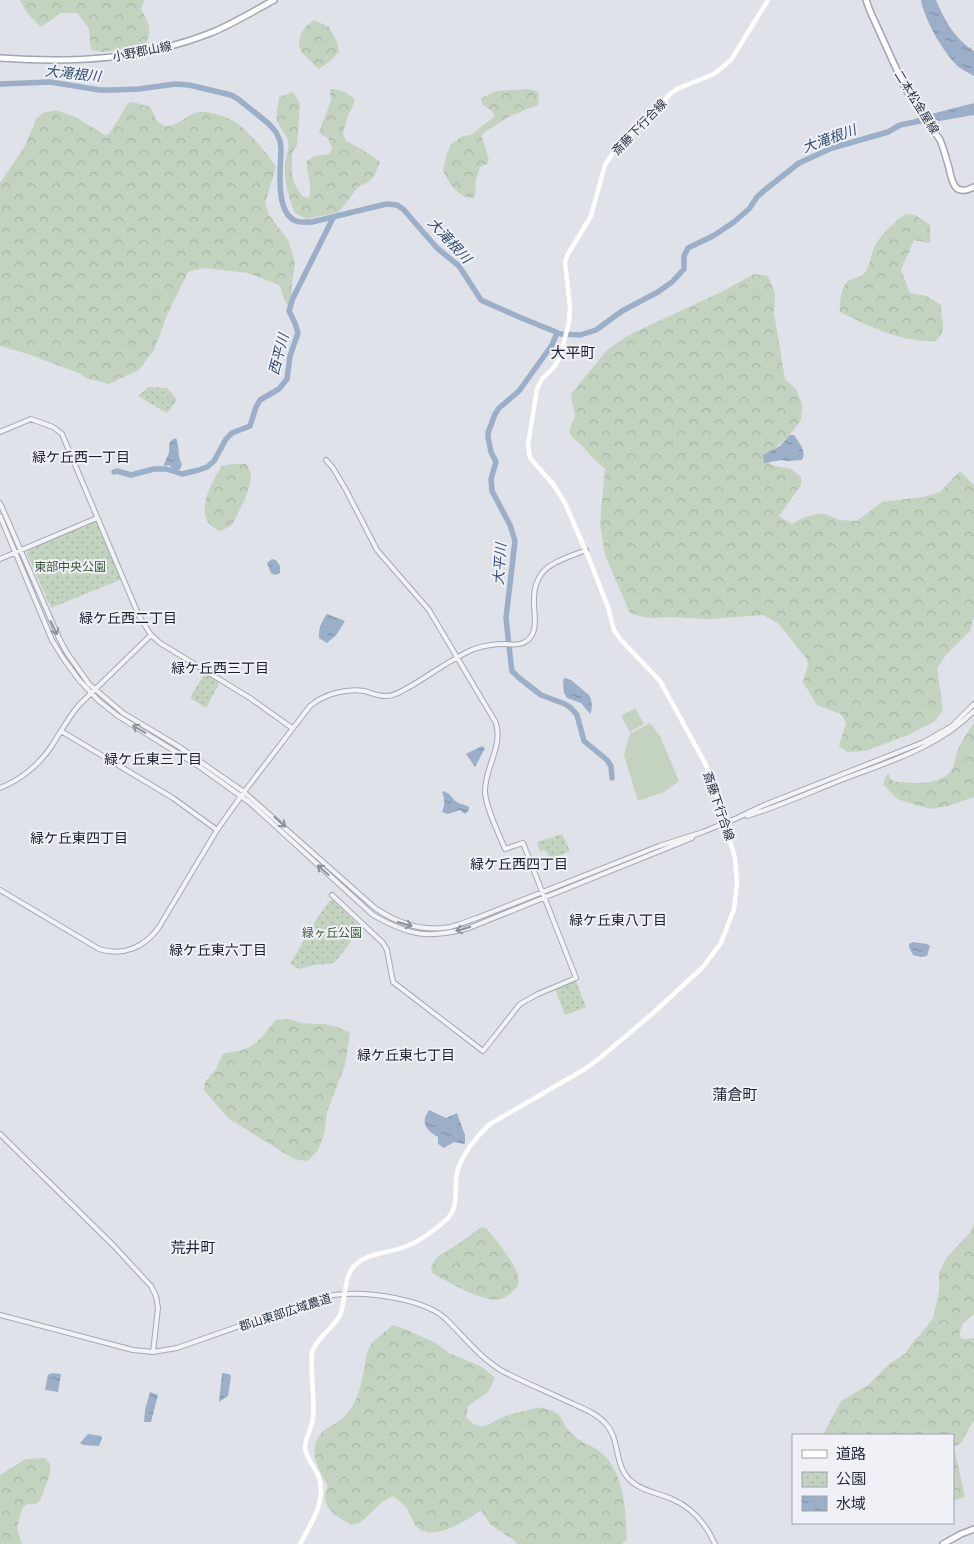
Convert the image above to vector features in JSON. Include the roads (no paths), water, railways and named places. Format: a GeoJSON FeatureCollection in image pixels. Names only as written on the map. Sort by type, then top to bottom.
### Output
{"type":"FeatureCollection","features":[{"type":"Feature","properties":{"kind":"main road","name":"小野郡山線"},"geometry":{"type":"LineString","coordinates":[[0,58],[80,60],[148,52],[214,31],[274,0]]}},
{"type":"Feature","properties":{"kind":"main road","name":"斎藤下行合線"},"geometry":{"type":"LineString","coordinates":[[300,1544],[318,1508],[322,1492],[320,1478],[309,1460],[305,1449],[313,1415],[312,1352],[316,1343],[339,1317],[351,1272],[358,1263],[366,1258],[414,1243],[444,1222],[450,1216],[455,1202],[459,1166],[469,1149],[486,1128],[585,1068],[652,1014],[703,967],[723,938],[736,902],[735,858],[705,763],[660,681],[614,630],[608,607],[586,550],[560,495],[530,458],[528,448],[537,389],[542,378],[558,360],[564,344],[570,306],[564,262],[591,216],[603,172],[609,159],[650,118],[671,93],[714,74],[729,62],[768,0]]}},
{"type":"Feature","properties":{"kind":"main road","name":"二本松金屋線"},"geometry":{"type":"LineString","coordinates":[[866,0],[905,88],[932,127],[943,147],[954,186],[963,190],[974,187]]}},
{"type":"Feature","properties":{"kind":"main road"},"geometry":{"type":"LineString","coordinates":[[942,1544],[974,1529]]}},
{"type":"Feature","properties":{"kind":"street"},"geometry":{"type":"LineString","coordinates":[[0,432],[31,419],[60,431],[139,616],[151,635],[166,648],[250,698],[292,728]]}},
{"type":"Feature","properties":{"kind":"street"},"geometry":{"type":"LineString","coordinates":[[326,460],[342,483],[377,550],[429,610],[493,716],[498,730],[498,744],[486,781],[485,791],[490,810],[505,850],[523,843],[576,978],[520,1004],[483,1051],[393,982],[383,943],[332,895]]}},
{"type":"Feature","properties":{"kind":"street"},"geometry":{"type":"LineString","coordinates":[[0,503],[59,638],[93,691],[123,713],[186,751],[244,792],[375,908],[389,918],[404,924],[427,928],[450,927],[543,895],[686,841],[762,806],[924,742],[952,726],[974,704]]}},
{"type":"Feature","properties":{"kind":"street"},"geometry":{"type":"LineString","coordinates":[[0,516],[52,640],[72,671],[118,716],[200,766],[241,796],[373,915],[394,927],[426,934],[448,933],[469,928],[543,895]]}},
{"type":"Feature","properties":{"kind":"street"},"geometry":{"type":"LineString","coordinates":[[0,559],[97,518]]}},
{"type":"Feature","properties":{"kind":"street"},"geometry":{"type":"LineString","coordinates":[[0,890],[95,947],[109,951],[126,951],[142,945],[154,934],[217,830],[310,706],[329,695],[349,691],[363,691],[385,697],[391,696],[472,650],[487,646],[516,645],[525,642],[535,627],[534,591],[543,572],[558,562],[586,550]]}},
{"type":"Feature","properties":{"kind":"street"},"geometry":{"type":"LineString","coordinates":[[0,788],[19,778],[33,767],[50,748],[72,714],[151,635]]}},
{"type":"Feature","properties":{"kind":"street"},"geometry":{"type":"LineString","coordinates":[[737,818],[773,807],[930,744],[953,730],[974,711]]}},
{"type":"Feature","properties":{"kind":"street"},"geometry":{"type":"LineString","coordinates":[[61,730],[173,798],[217,830]]}},
{"type":"Feature","properties":{"kind":"street"},"geometry":{"type":"LineString","coordinates":[[0,1134],[113,1245],[151,1286],[156,1296],[158,1308],[153,1352]]}},
{"type":"Feature","properties":{"kind":"street","name":"郡山東部広域農道"},"geometry":{"type":"LineString","coordinates":[[0,1315],[126,1348],[153,1352],[177,1348],[313,1300],[344,1294],[364,1294],[417,1303],[431,1308],[444,1318],[474,1348],[497,1367],[599,1417],[605,1422],[611,1432],[620,1466],[626,1476],[639,1487],[672,1499],[693,1512],[702,1521],[715,1544]]}},
{"type":"Feature","properties":{"kind":"water"},"geometry":{"type":"Polygon","coordinates":[[[921,0],[936,0],[951,28],[974,51],[974,76],[960,68],[948,55],[926,17],[921,0]]]}},
{"type":"Feature","properties":{"kind":"water"},"geometry":{"type":"Polygon","coordinates":[[[974,103],[974,115],[922,124],[916,118],[974,103]]]}},
{"type":"Feature","properties":{"kind":"water"},"geometry":{"type":"Polygon","coordinates":[[[790,435],[794,435],[802,447],[804,453],[802,460],[782,460],[764,463],[763,455],[780,446],[790,435]]]}},
{"type":"Feature","properties":{"kind":"water"},"geometry":{"type":"Polygon","coordinates":[[[176,438],[182,464],[177,471],[169,465],[164,465],[169,452],[170,442],[176,438]]]}},
{"type":"Feature","properties":{"kind":"water"},"geometry":{"type":"Polygon","coordinates":[[[272,559],[276,560],[280,566],[280,573],[275,575],[271,573],[267,563],[272,559]]]}},
{"type":"Feature","properties":{"kind":"water"},"geometry":{"type":"Polygon","coordinates":[[[327,614],[345,621],[337,634],[327,643],[319,638],[319,635],[321,625],[327,614]]]}},
{"type":"Feature","properties":{"kind":"water"},"geometry":{"type":"Polygon","coordinates":[[[565,678],[571,680],[589,695],[592,704],[590,714],[581,703],[567,698],[564,693],[563,680],[565,678]]]}},
{"type":"Feature","properties":{"kind":"water"},"geometry":{"type":"Polygon","coordinates":[[[482,746],[485,748],[475,767],[466,754],[482,746]]]}},
{"type":"Feature","properties":{"kind":"water"},"geometry":{"type":"Polygon","coordinates":[[[443,791],[448,793],[458,803],[469,807],[469,810],[465,814],[460,810],[448,814],[442,812],[444,806],[443,791]]]}},
{"type":"Feature","properties":{"kind":"water"},"geometry":{"type":"Polygon","coordinates":[[[913,942],[930,946],[927,956],[913,955],[909,944],[913,942]]]}},
{"type":"Feature","properties":{"kind":"water"},"geometry":{"type":"Polygon","coordinates":[[[429,1110],[446,1118],[457,1113],[465,1135],[465,1143],[454,1142],[444,1148],[438,1144],[438,1137],[430,1132],[426,1126],[425,1119],[429,1110]]]}},
{"type":"Feature","properties":{"kind":"water"},"geometry":{"type":"Polygon","coordinates":[[[51,1373],[61,1374],[58,1392],[45,1390],[48,1374],[50,1375],[51,1373]]]}},
{"type":"Feature","properties":{"kind":"water"},"geometry":{"type":"Polygon","coordinates":[[[222,1373],[231,1376],[228,1396],[219,1402],[222,1373]]]}},
{"type":"Feature","properties":{"kind":"water"},"geometry":{"type":"Polygon","coordinates":[[[150,1392],[158,1395],[151,1422],[144,1422],[145,1410],[150,1392]]]}},
{"type":"Feature","properties":{"kind":"water"},"geometry":{"type":"Polygon","coordinates":[[[88,1434],[101,1436],[99,1446],[83,1445],[80,1443],[88,1434]]]}},
{"type":"Feature","properties":{"kind":"waterway","name":"大滝根川"},"geometry":{"type":"LineString","coordinates":[[0,84],[50,82],[100,90],[139,89],[175,84],[189,85],[231,95],[269,124],[276,132],[281,148],[280,188],[284,208],[289,216],[296,221],[312,222],[387,204],[397,205],[403,209],[437,248],[459,266],[481,300],[561,334],[580,335],[596,330],[622,311],[658,292],[672,282],[684,269],[684,256],[688,248],[713,236],[734,222],[749,209],[757,197],[799,163],[832,148],[888,132],[900,125],[925,120]]}},
{"type":"Feature","properties":{"kind":"waterway","name":"西平川"},"geometry":{"type":"LineString","coordinates":[[114,472],[117,471],[131,475],[154,469],[166,469],[182,474],[199,470],[207,467],[214,461],[226,439],[232,433],[250,426],[260,400],[279,389],[287,379],[290,356],[298,333],[289,311],[293,298],[333,218]]}},
{"type":"Feature","properties":{"kind":"waterway","name":"大平川"},"geometry":{"type":"LineString","coordinates":[[557,333],[552,345],[519,391],[499,408],[488,433],[491,452],[496,462],[491,479],[492,491],[510,525],[515,541],[506,618],[511,664],[512,671],[541,695],[571,708],[577,715],[584,741],[607,760],[611,766],[612,778]]}},
{"type":"Feature","properties":{"kind":"district","name":"大平町"},"geometry":{"type":"Point","coordinates":[573,352]}},
{"type":"Feature","properties":{"kind":"district","name":"緑ケ丘西一丁目"},"geometry":{"type":"Point","coordinates":[81,456]}},
{"type":"Feature","properties":{"kind":"district","name":"緑ケ丘西二丁目"},"geometry":{"type":"Point","coordinates":[128,617]}},
{"type":"Feature","properties":{"kind":"district","name":"緑ケ丘西三丁目"},"geometry":{"type":"Point","coordinates":[220,667]}},
{"type":"Feature","properties":{"kind":"district","name":"緑ケ丘東三丁目"},"geometry":{"type":"Point","coordinates":[153,758]}},
{"type":"Feature","properties":{"kind":"district","name":"緑ケ丘東四丁目"},"geometry":{"type":"Point","coordinates":[79,837]}},
{"type":"Feature","properties":{"kind":"district","name":"緑ケ丘西四丁目"},"geometry":{"type":"Point","coordinates":[519,863]}},
{"type":"Feature","properties":{"kind":"district","name":"緑ケ丘東八丁目"},"geometry":{"type":"Point","coordinates":[618,919]}},
{"type":"Feature","properties":{"kind":"district","name":"緑ケ丘東六丁目"},"geometry":{"type":"Point","coordinates":[218,949]}},
{"type":"Feature","properties":{"kind":"district","name":"緑ケ丘東七丁目"},"geometry":{"type":"Point","coordinates":[406,1054]}},
{"type":"Feature","properties":{"kind":"district","name":"蒲倉町"},"geometry":{"type":"Point","coordinates":[735,1094]}},
{"type":"Feature","properties":{"kind":"district","name":"荒井町"},"geometry":{"type":"Point","coordinates":[193,1247]}},
{"type":"Feature","properties":{"kind":"park label","name":"東部中央公園"},"geometry":{"type":"Point","coordinates":[70,566]}},
{"type":"Feature","properties":{"kind":"park label","name":"緑ヶ丘公園"},"geometry":{"type":"Point","coordinates":[332,932]}}]}
